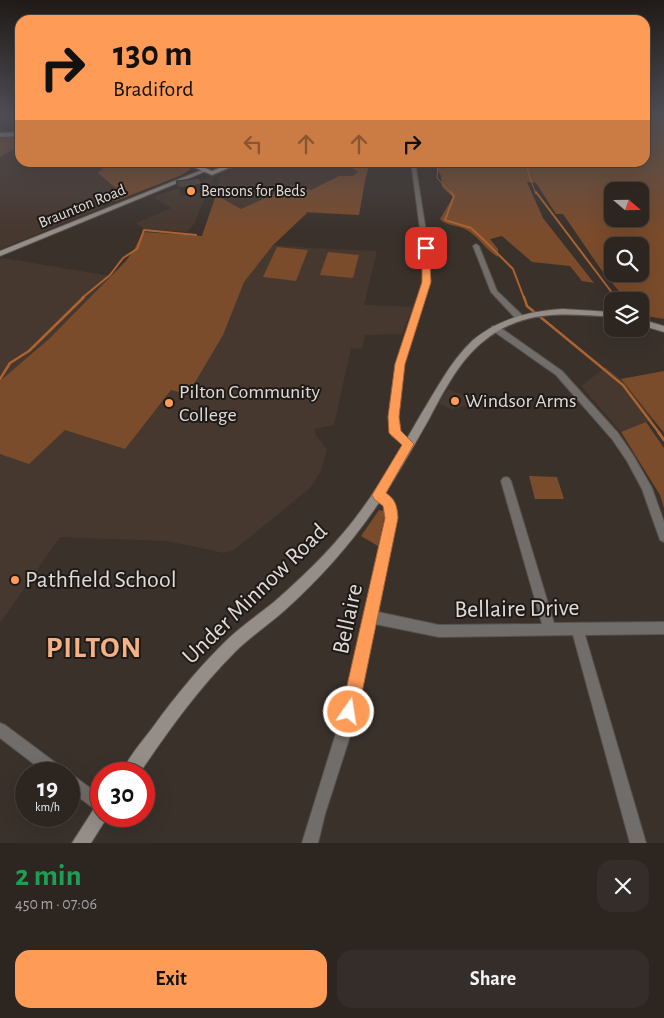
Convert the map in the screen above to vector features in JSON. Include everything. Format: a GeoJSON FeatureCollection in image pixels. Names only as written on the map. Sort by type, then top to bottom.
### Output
{"type":"FeatureCollection","features":[{"type":"Feature","properties":{"kind":"street"},"geometry":{"type":"LineString","coordinates":[[186,178],[192,172],[192,167]]}},
{"type":"Feature","properties":{"kind":"street"},"geometry":{"type":"LineString","coordinates":[[408,444],[395,433],[393,417],[400,364],[424,291],[427,274],[425,244],[414,167]]}},
{"type":"Feature","properties":{"kind":"street","name":"Braunton Road"},"geometry":{"type":"LineString","coordinates":[[174,184],[211,169]]}},
{"type":"Feature","properties":{"kind":"street","name":"Braunton Road"},"geometry":{"type":"LineString","coordinates":[[0,254],[211,169]]}},
{"type":"Feature","properties":{"kind":"street"},"geometry":{"type":"LineString","coordinates":[[476,246],[494,292],[523,316]]}},
{"type":"Feature","properties":{"kind":"street","name":"Under Minnow Road"},"geometry":{"type":"LineString","coordinates":[[138,762],[201,677],[230,647],[279,606],[346,540],[378,495],[455,366],[478,341],[495,328],[523,316],[573,310],[604,314]]}},
{"type":"Feature","properties":{"kind":"street"},"geometry":{"type":"LineString","coordinates":[[649,325],[664,329]]}},
{"type":"Feature","properties":{"kind":"street"},"geometry":{"type":"LineString","coordinates":[[495,328],[559,373],[615,436],[646,488],[664,537]]}},
{"type":"Feature","properties":{"kind":"street"},"geometry":{"type":"LineString","coordinates":[[506,481],[550,630]]}},
{"type":"Feature","properties":{"kind":"street","name":"Bellaire"},"geometry":{"type":"LineString","coordinates":[[310,843],[323,795],[345,730],[371,617],[391,516],[391,507],[388,502],[378,495]]}},
{"type":"Feature","properties":{"kind":"street","name":"Bellaire Drive"},"geometry":{"type":"LineString","coordinates":[[371,617],[439,632],[664,628]]}},
{"type":"Feature","properties":{"kind":"street"},"geometry":{"type":"LineString","coordinates":[[578,630],[638,843]]}},
{"type":"Feature","properties":{"kind":"street"},"geometry":{"type":"LineString","coordinates":[[0,730],[43,762]]}},
{"type":"Feature","properties":{"kind":"street"},"geometry":{"type":"LineString","coordinates":[[81,843],[92,827]]}},
{"type":"Feature","properties":{"kind":"shaded area"},"geometry":{"type":"Polygon","coordinates":[[[0,152],[8,152],[0,157],[0,152]]]}},
{"type":"Feature","properties":{"kind":"shaded area"},"geometry":{"type":"Polygon","coordinates":[[[8,152],[15,152],[15,167],[104,167],[99,173],[124,195],[103,204],[104,207],[0,249],[0,157],[8,152]]]}},
{"type":"Feature","properties":{"kind":"shaded area"},"geometry":{"type":"Polygon","coordinates":[[[650,152],[664,152],[664,319],[649,316],[649,292],[620,292],[611,282],[649,282],[649,237],[604,237],[604,273],[563,214],[556,214],[536,183],[527,182],[543,218],[594,283],[582,281],[570,266],[532,262],[502,236],[490,239],[498,249],[498,257],[470,232],[445,223],[440,219],[453,197],[442,187],[441,176],[436,167],[650,167],[650,152]]]}},
{"type":"Feature","properties":{"kind":"shaded area"},"geometry":{"type":"Polygon","coordinates":[[[104,167],[188,167],[191,169],[182,175],[116,201],[111,201],[124,195],[98,173],[104,167]]]}},
{"type":"Feature","properties":{"kind":"shaded area","name":"Pilton Community College"},"geometry":{"type":"Polygon","coordinates":[[[237,167],[369,167],[359,215],[307,213],[274,245],[377,251],[364,305],[413,307],[402,334],[365,335],[362,349],[351,348],[334,425],[315,429],[315,434],[327,449],[321,471],[310,488],[234,550],[224,553],[167,541],[60,537],[0,623],[0,259],[110,276],[126,261],[143,232],[231,240],[202,235],[216,196],[220,174],[237,167]]]}},
{"type":"Feature","properties":{"kind":"shaded area"},"geometry":{"type":"Polygon","coordinates":[[[350,167],[369,167],[359,215],[306,212],[273,245],[244,282],[223,335],[188,394],[171,390],[125,449],[65,430],[29,464],[0,454],[0,381],[49,339],[126,261],[143,232],[202,236],[216,195],[241,209],[296,184],[311,190],[339,176],[353,176],[358,172],[350,167]]]}},
{"type":"Feature","properties":{"kind":"shaded area"},"geometry":{"type":"Polygon","coordinates":[[[214,176],[194,224],[187,232],[144,229],[136,223],[171,208],[153,197],[214,176]]]}},
{"type":"Feature","properties":{"kind":"shaded area"},"geometry":{"type":"Polygon","coordinates":[[[277,247],[308,250],[296,281],[263,277],[277,247]]]}},
{"type":"Feature","properties":{"kind":"shaded area"},"geometry":{"type":"Polygon","coordinates":[[[328,252],[359,255],[353,278],[320,275],[328,252]]]}},
{"type":"Feature","properties":{"kind":"shaded area"},"geometry":{"type":"Polygon","coordinates":[[[606,367],[621,379],[654,419],[621,432],[581,386],[606,367]]]}},
{"type":"Feature","properties":{"kind":"shaded area"},"geometry":{"type":"Polygon","coordinates":[[[664,371],[664,433],[621,379],[664,371]]]}},
{"type":"Feature","properties":{"kind":"shaded area"},"geometry":{"type":"Polygon","coordinates":[[[448,389],[465,396],[490,397],[491,401],[451,409],[439,404],[448,389]]]}},
{"type":"Feature","properties":{"kind":"shaded area"},"geometry":{"type":"Polygon","coordinates":[[[646,422],[664,448],[664,508],[660,495],[621,432],[646,422]]]}},
{"type":"Feature","properties":{"kind":"shaded area"},"geometry":{"type":"Polygon","coordinates":[[[529,476],[557,477],[564,499],[535,499],[529,476]]]}},
{"type":"Feature","properties":{"kind":"shaded area"},"geometry":{"type":"Polygon","coordinates":[[[379,510],[385,514],[378,546],[361,536],[379,510]]]}},
{"type":"Feature","properties":{"kind":"building"},"geometry":{"type":"Polygon","coordinates":[[[199,178],[202,184],[179,188],[176,181],[199,178]]]}},
{"type":"Feature","properties":{"kind":"waterway"},"geometry":{"type":"LineString","coordinates":[[438,167],[437,178],[452,194]]}},
{"type":"Feature","properties":{"kind":"waterway"},"geometry":{"type":"LineString","coordinates":[[528,167],[536,194]]}},
{"type":"Feature","properties":{"kind":"waterway"},"geometry":{"type":"LineString","coordinates":[[451,192],[454,196],[445,220],[471,228],[484,240],[513,269],[524,298]]}},
{"type":"Feature","properties":{"kind":"waterway"},"geometry":{"type":"LineString","coordinates":[[536,192],[611,292]]}},
{"type":"Feature","properties":{"kind":"waterway"},"geometry":{"type":"LineString","coordinates":[[82,298],[110,275],[123,258],[137,249],[144,230],[196,235]]}},
{"type":"Feature","properties":{"kind":"waterway"},"geometry":{"type":"LineString","coordinates":[[0,379],[10,363],[29,351],[84,297]]}},
{"type":"Feature","properties":{"kind":"waterway"},"geometry":{"type":"LineString","coordinates":[[524,297],[527,306],[623,385],[660,434]]}},
{"type":"Feature","properties":{"kind":"waterway"},"geometry":{"type":"LineString","coordinates":[[659,433],[664,440]]}},
{"type":"Feature","properties":{"kind":"place","name":"Bensons for Beds"},"geometry":{"type":"Point","coordinates":[191,191]}},
{"type":"Feature","properties":{"kind":"place","name":"Windsor Arms"},"geometry":{"type":"Point","coordinates":[455,401]}},
{"type":"Feature","properties":{"kind":"place","name":"Pilton Community College"},"geometry":{"type":"Point","coordinates":[169,403]}},
{"type":"Feature","properties":{"kind":"place","name":"Pathfield School"},"geometry":{"type":"Point","coordinates":[15,580]}},
{"type":"Feature","properties":{"kind":"district","name":"PILTON"},"geometry":{"type":"Point","coordinates":[94,648]}},
{"type":"Feature","properties":{"kind":"route"},"geometry":{"type":"LineString","coordinates":[[349,712],[371,617],[392,511],[388,502],[378,495],[408,444],[402,441],[395,433],[393,417],[400,364],[426,282],[426,248]]}}]}
